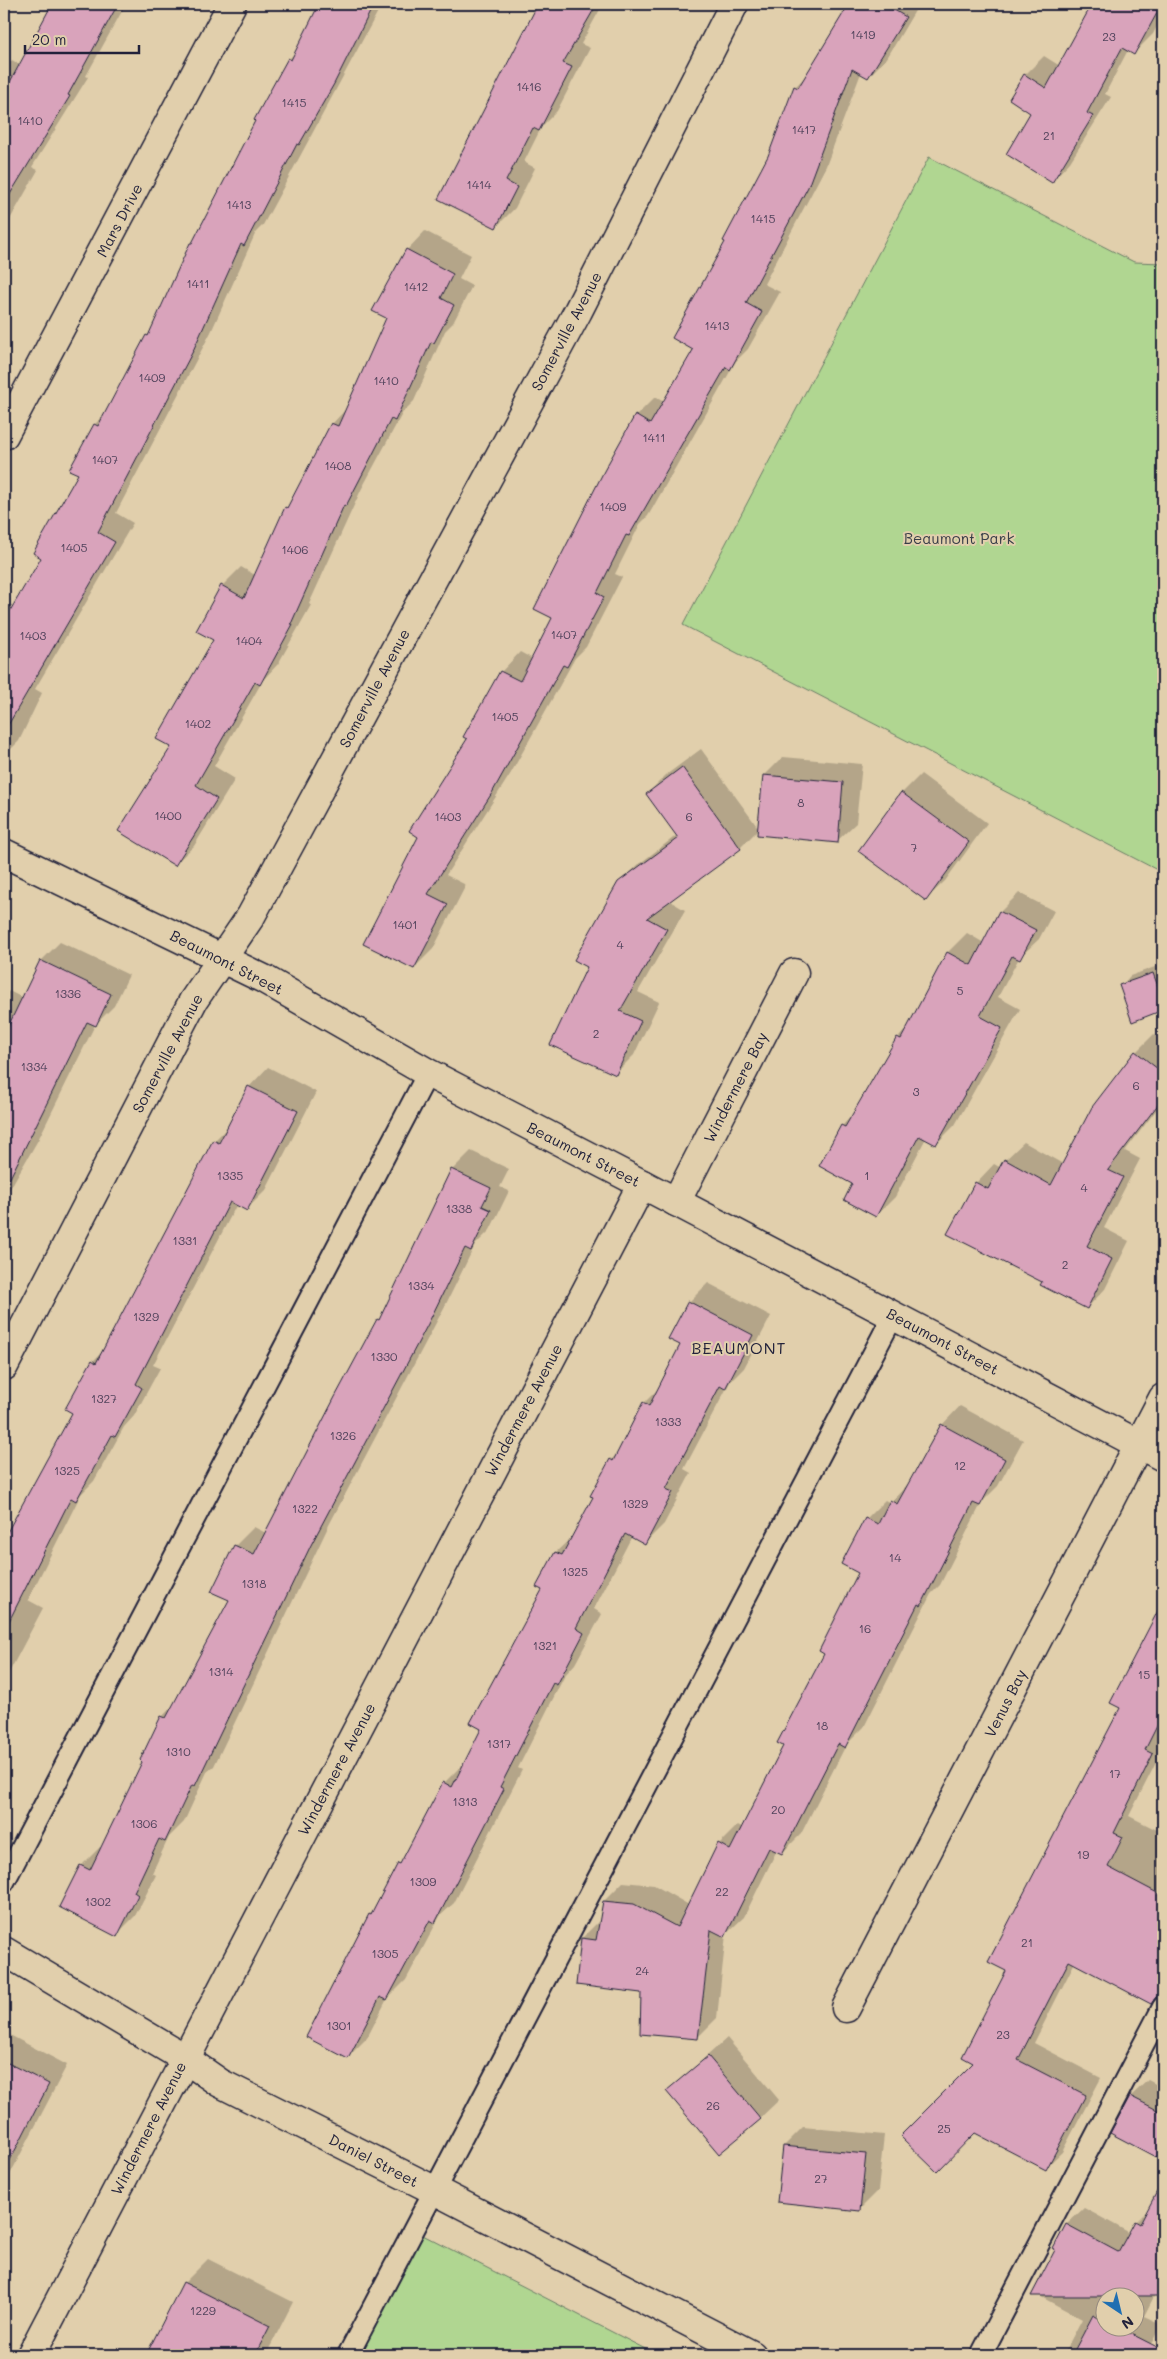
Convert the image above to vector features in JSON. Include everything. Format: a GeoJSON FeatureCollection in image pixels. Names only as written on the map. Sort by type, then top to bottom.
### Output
{"type":"FeatureCollection","features":[{"type":"Feature","properties":{"kind":"street","name":"Mars Drive"},"geometry":{"type":"LineString","coordinates":[[4,435],[180,107],[232,4]]}},
{"type":"Feature","properties":{"kind":"street","name":"Somerville Avenue"},"geometry":{"type":"LineString","coordinates":[[4,1366],[193,1001],[251,916],[578,311],[734,4]]}},
{"type":"Feature","properties":{"kind":"street","name":"Beaumont Street"},"geometry":{"type":"LineString","coordinates":[[6,860],[264,979],[428,1073],[1163,1457]]}},
{"type":"Feature","properties":{"kind":"street","name":"Windermere Bay"},"geometry":{"type":"LineString","coordinates":[[676,1202],[794,973]]}},
{"type":"Feature","properties":{"kind":"street","name":"Windermere Avenue"},"geometry":{"type":"LineString","coordinates":[[31,2355],[184,2058],[642,1184]]}},
{"type":"Feature","properties":{"kind":"street","name":"Venus Bay"},"geometry":{"type":"LineString","coordinates":[[846,2008],[1163,1398]]}},
{"type":"Feature","properties":{"kind":"street","name":"Daniel Street"},"geometry":{"type":"LineString","coordinates":[[4,1951],[184,2058],[220,2082],[434,2190],[752,2355]]}},
{"type":"Feature","properties":{"kind":"lane"},"geometry":{"type":"LineString","coordinates":[[4,1882],[428,1073]]}},
{"type":"Feature","properties":{"kind":"lane"},"geometry":{"type":"LineString","coordinates":[[348,2355],[893,1316]]}},
{"type":"Feature","properties":{"kind":"lane"},"geometry":{"type":"LineString","coordinates":[[981,2355],[1163,2007]]}},
{"type":"Feature","properties":{"kind":"green space","name":"Beaumont Park"},"geometry":{"type":"Polygon","coordinates":[[[929,157],[1134,262],[1163,263],[1163,873],[683,625],[929,157]]]}},
{"type":"Feature","properties":{"kind":"green space"},"geometry":{"type":"Polygon","coordinates":[[[413,2230],[657,2355],[348,2355],[413,2230]]]}},
{"type":"Feature","properties":{"kind":"building"},"geometry":{"type":"Polygon","coordinates":[[[52,4],[118,4],[68,95],[70,96],[4,204],[4,93],[52,4]]]}},
{"type":"Feature","properties":{"kind":"building"},"geometry":{"type":"Polygon","coordinates":[[[319,4],[374,4],[334,84],[299,145],[297,144],[244,246],[241,244],[192,353],[98,532],[115,542],[4,732],[4,621],[41,558],[33,553],[78,474],[69,470],[94,424],[98,426],[146,335],[148,336],[190,243],[192,243],[254,120],[288,58],[291,60],[319,4]]]}},
{"type":"Feature","properties":{"kind":"building"},"geometry":{"type":"Polygon","coordinates":[[[538,4],[597,4],[563,63],[572,67],[539,131],[533,128],[506,181],[517,187],[496,228],[438,199],[538,4]]]}},
{"type":"Feature","properties":{"kind":"building"},"geometry":{"type":"Polygon","coordinates":[[[849,4],[884,4],[906,17],[868,78],[852,69],[808,187],[746,303],[762,312],[730,370],[726,367],[629,536],[626,535],[597,593],[604,597],[567,667],[563,665],[492,793],[428,894],[448,904],[414,969],[363,944],[418,837],[409,831],[467,739],[463,737],[500,671],[520,681],[552,618],[534,609],[604,471],[635,415],[650,424],[693,350],[672,338],[725,242],[723,241],[768,156],[794,86],[798,88],[849,4]]]}},
{"type":"Feature","properties":{"kind":"building"},"geometry":{"type":"Polygon","coordinates":[[[1092,4],[1162,4],[1134,55],[1122,48],[1087,113],[1093,116],[1052,183],[1006,154],[1030,113],[1009,99],[1024,74],[1046,88],[1092,4]]]}},
{"type":"Feature","properties":{"kind":"building"},"geometry":{"type":"Polygon","coordinates":[[[406,249],[453,274],[441,298],[454,305],[434,343],[431,342],[395,421],[391,419],[346,506],[344,505],[291,624],[293,624],[260,685],[255,682],[196,785],[217,799],[175,866],[118,831],[171,747],[156,739],[213,640],[196,631],[221,585],[244,598],[285,507],[287,508],[331,423],[338,426],[386,318],[372,311],[406,249]]]}},
{"type":"Feature","properties":{"kind":"building"},"geometry":{"type":"Polygon","coordinates":[[[682,767],[741,849],[647,918],[667,929],[620,1011],[641,1021],[616,1075],[550,1045],[587,967],[574,960],[618,882],[678,838],[646,794],[682,767]]]}},
{"type":"Feature","properties":{"kind":"building"},"geometry":{"type":"Polygon","coordinates":[[[763,775],[843,782],[838,843],[757,835],[763,775]]]}},
{"type":"Feature","properties":{"kind":"building"},"geometry":{"type":"Polygon","coordinates":[[[901,792],[969,842],[926,901],[858,851],[901,792]]]}},
{"type":"Feature","properties":{"kind":"building"},"geometry":{"type":"Polygon","coordinates":[[[999,911],[1036,930],[1020,960],[1012,956],[980,1016],[1002,1028],[936,1145],[919,1136],[876,1217],[844,1200],[852,1184],[819,1166],[841,1125],[845,1127],[897,1037],[901,1039],[947,952],[971,965],[999,911]]]}},
{"type":"Feature","properties":{"kind":"building"},"geometry":{"type":"Polygon","coordinates":[[[40,960],[111,994],[96,1026],[87,1022],[4,1190],[4,1035],[40,960]]]}},
{"type":"Feature","properties":{"kind":"building"},"geometry":{"type":"Polygon","coordinates":[[[1153,973],[1163,1000],[1163,1010],[1132,1022],[1119,985],[1153,973]]]}},
{"type":"Feature","properties":{"kind":"building"},"geometry":{"type":"Polygon","coordinates":[[[1135,1051],[1163,1073],[1163,1098],[1108,1170],[1123,1177],[1087,1246],[1112,1259],[1087,1309],[1040,1285],[1042,1282],[947,1234],[975,1182],[988,1189],[1004,1159],[1051,1185],[1092,1107],[1135,1051]]]}},
{"type":"Feature","properties":{"kind":"building"},"geometry":{"type":"Polygon","coordinates":[[[248,1086],[298,1111],[247,1211],[230,1202],[136,1384],[142,1388],[115,1437],[112,1435],[76,1501],[71,1498],[4,1631],[4,1538],[72,1413],[65,1409],[92,1360],[96,1363],[213,1140],[219,1143],[248,1086]]]}},
{"type":"Feature","properties":{"kind":"building"},"geometry":{"type":"Polygon","coordinates":[[[451,1169],[491,1188],[482,1206],[491,1210],[471,1251],[465,1248],[428,1324],[311,1545],[195,1786],[192,1785],[165,1842],[159,1839],[134,1892],[138,1895],[117,1937],[59,1907],[80,1865],[90,1870],[142,1762],[140,1760],[161,1716],[166,1718],[229,1600],[211,1592],[234,1545],[254,1554],[335,1397],[377,1319],[379,1320],[451,1169]]]}},
{"type":"Feature","properties":{"kind":"building"},"geometry":{"type":"Polygon","coordinates":[[[688,1301],[753,1335],[725,1389],[720,1386],[666,1489],[673,1492],[645,1545],[625,1534],[576,1628],[584,1633],[557,1685],[553,1683],[500,1787],[504,1789],[435,1923],[430,1920],[387,2000],[380,1997],[348,2059],[306,2037],[369,1914],[371,1915],[398,1863],[400,1864],[443,1782],[452,1787],[481,1729],[470,1723],[542,1590],[536,1587],[555,1552],[562,1555],[593,1497],[590,1496],[610,1459],[613,1461],[643,1402],[649,1406],[680,1345],[668,1339],[688,1301]]]}},
{"type":"Feature","properties":{"kind":"building"},"geometry":{"type":"Polygon","coordinates":[[[941,1424],[1005,1459],[980,1506],[973,1503],[921,1606],[918,1604],[845,1748],[838,1744],[782,1854],[769,1848],[725,1937],[711,1930],[698,2039],[640,2034],[641,1993],[576,1985],[581,1938],[596,1940],[603,1901],[634,1904],[677,1927],[718,1843],[730,1850],[783,1746],[777,1743],[824,1654],[819,1651],[858,1573],[841,1564],[865,1518],[878,1524],[890,1500],[897,1504],[941,1424]]]}},
{"type":"Feature","properties":{"kind":"building"},"geometry":{"type":"Polygon","coordinates":[[[1163,1601],[1163,1714],[1145,1750],[1153,1754],[1114,1833],[1123,1837],[1108,1867],[1163,1896],[1163,1995],[1156,1997],[1151,2004],[1069,1961],[1018,2060],[1086,2095],[1046,2170],[975,2133],[937,2172],[900,2136],[973,2063],[962,2057],[1006,1971],[988,1962],[1120,1708],[1110,1703],[1163,1601]]]}},
{"type":"Feature","properties":{"kind":"building"},"geometry":{"type":"Polygon","coordinates":[[[708,2056],[761,2119],[719,2154],[666,2091],[708,2056]]]}},
{"type":"Feature","properties":{"kind":"building"},"geometry":{"type":"Polygon","coordinates":[[[4,2061],[49,2084],[4,2172],[4,2061]]]}},
{"type":"Feature","properties":{"kind":"building"},"geometry":{"type":"Polygon","coordinates":[[[1130,2096],[1163,2113],[1163,2161],[1110,2133],[1130,2096]]]}},
{"type":"Feature","properties":{"kind":"building"},"geometry":{"type":"Polygon","coordinates":[[[783,2146],[866,2154],[860,2211],[777,2202],[783,2146]]]}},
{"type":"Feature","properties":{"kind":"building"},"geometry":{"type":"Polygon","coordinates":[[[1163,2180],[1163,2296],[1144,2296],[1144,2286],[1094,2286],[1094,2296],[1031,2296],[1066,2224],[1118,2252],[1135,2221],[1140,2224],[1163,2180]]]}},
{"type":"Feature","properties":{"kind":"building"},"geometry":{"type":"Polygon","coordinates":[[[183,2282],[270,2326],[255,2355],[146,2355],[183,2282]]]}},
{"type":"Feature","properties":{"kind":"building"},"geometry":{"type":"Polygon","coordinates":[[[1093,2315],[1094,2336],[1136,2336],[1163,2350],[1163,2355],[1072,2355],[1093,2315]]]}},
{"type":"Feature","properties":{"kind":"district","name":"BEAUMONT"},"geometry":{"type":"Point","coordinates":[739,1347]}}]}
